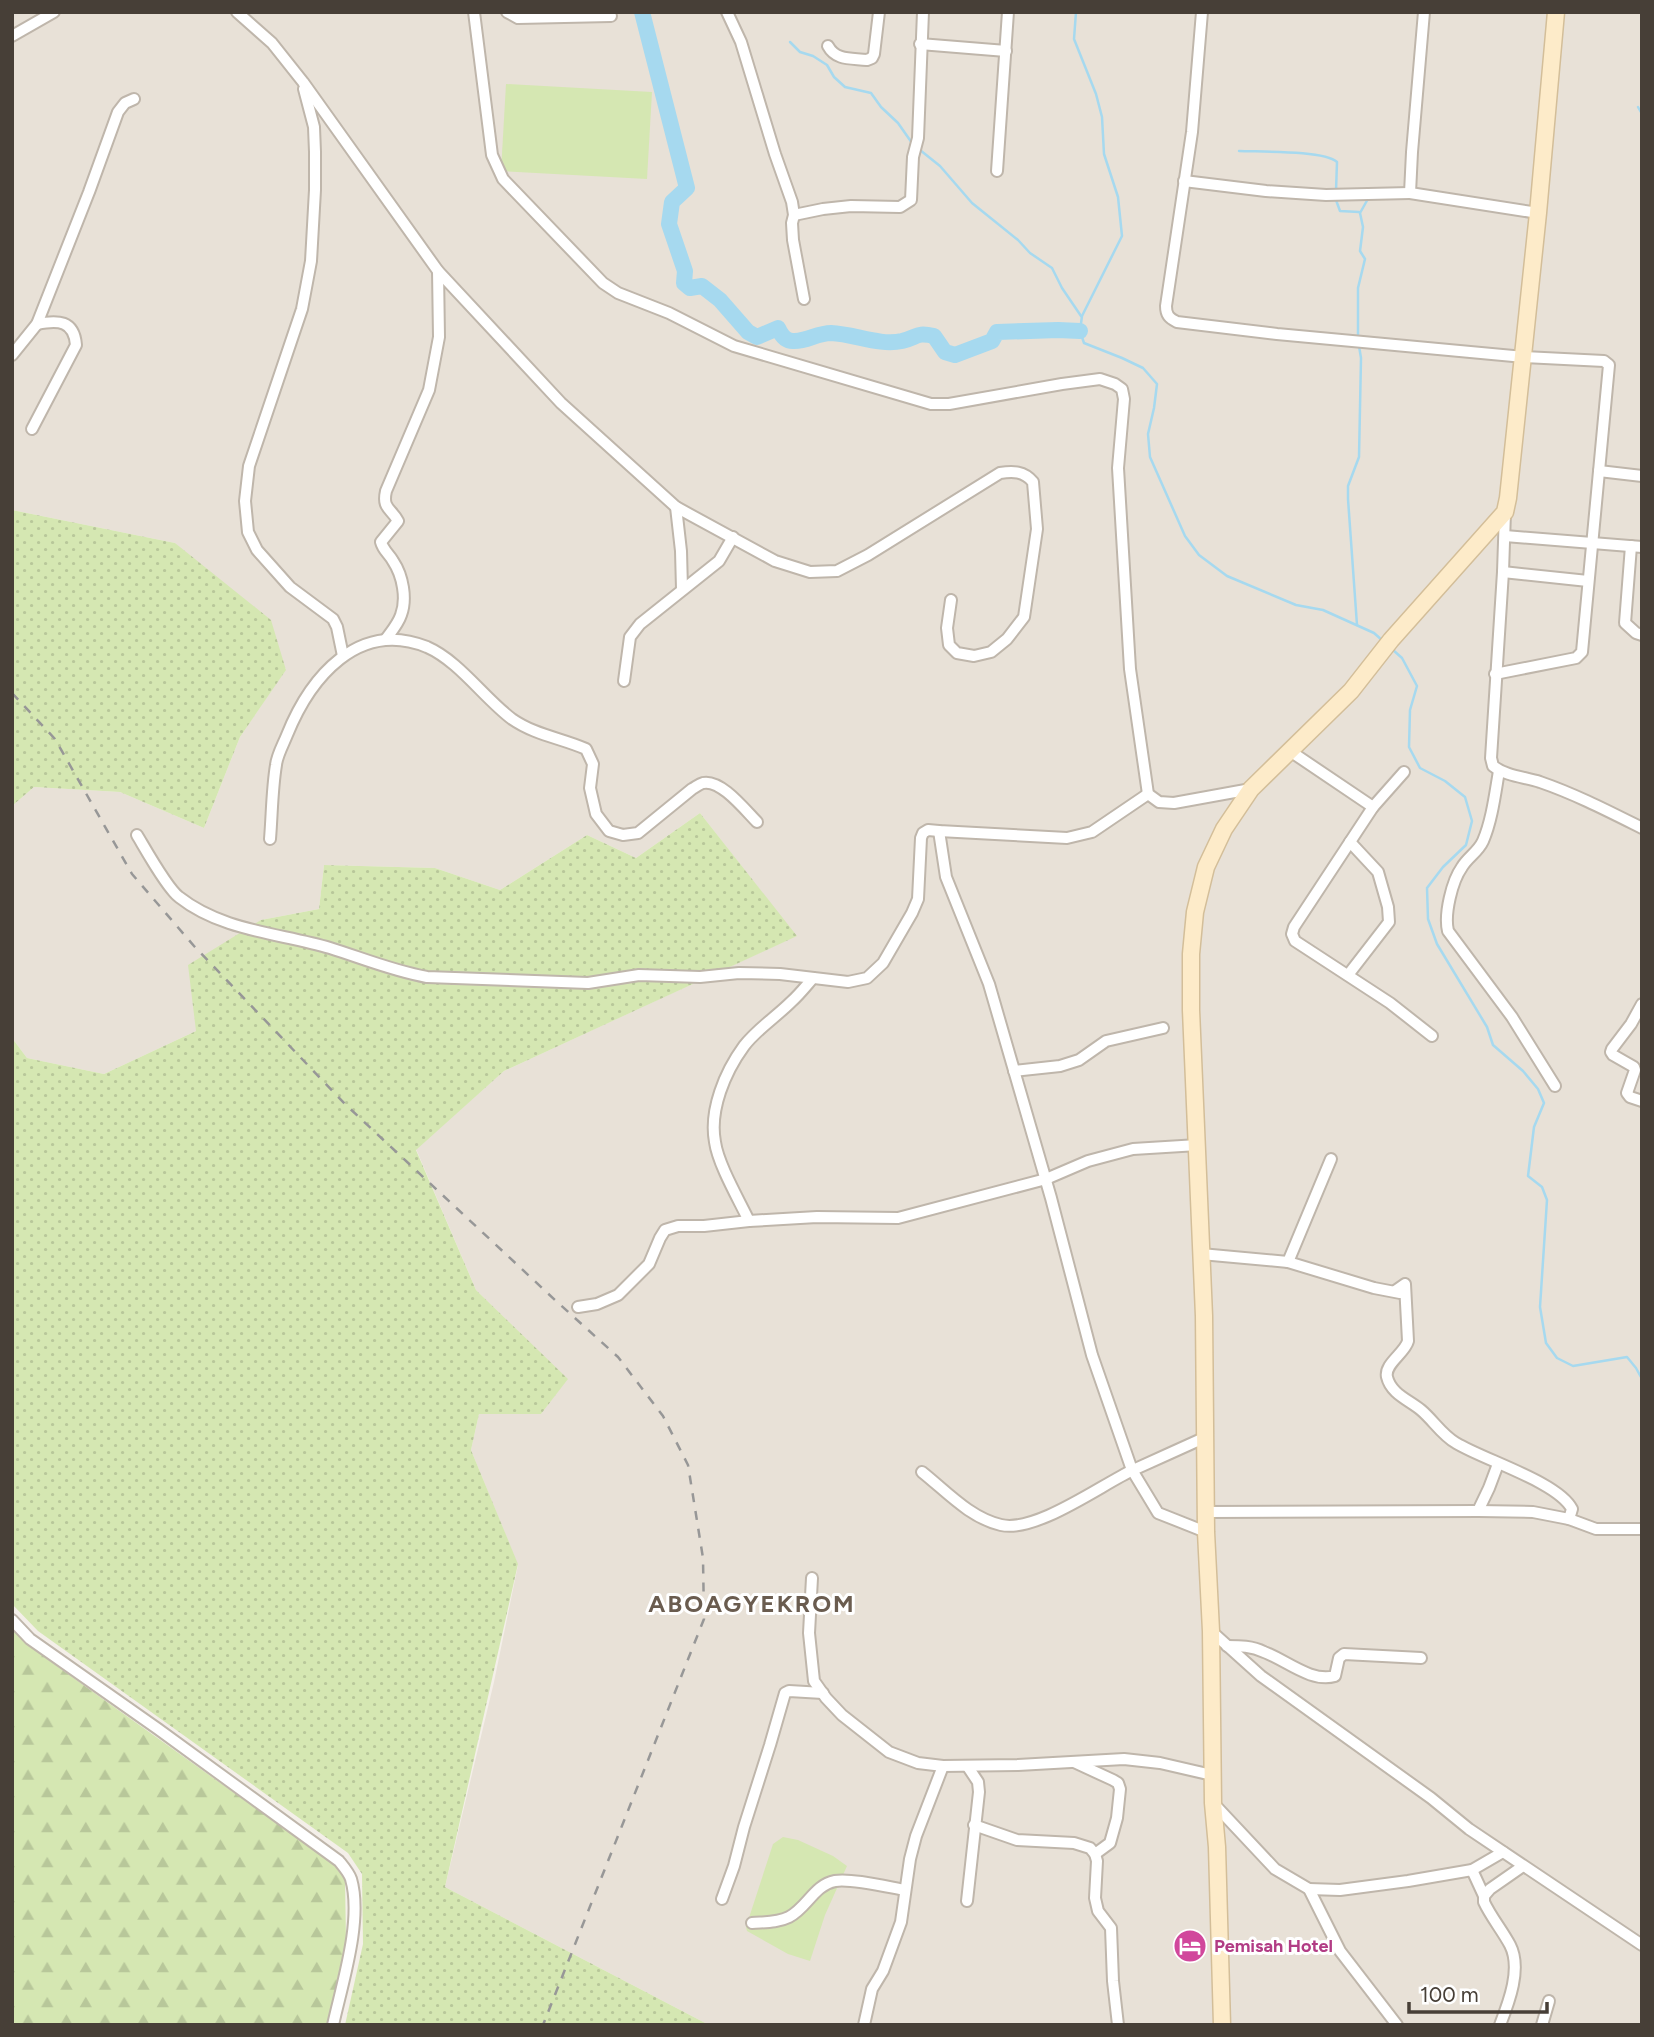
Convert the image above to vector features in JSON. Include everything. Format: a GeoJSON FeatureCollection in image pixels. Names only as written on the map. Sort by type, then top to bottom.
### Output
{"type":"FeatureCollection","features":[{"type":"Feature","properties":{"kind":"street"},"geometry":{"type":"LineString","coordinates":[[12,36],[54,12]]}},
{"type":"Feature","properties":{"kind":"street"},"geometry":{"type":"LineString","coordinates":[[237,12],[272,43],[303,82],[438,271],[561,403],[676,507],[775,561],[810,572],[837,571],[868,555],[1000,473],[1014,471],[1028,477],[1033,482],[1037,528],[1024,617],[1007,639],[991,652],[974,656],[957,653],[949,645],[947,628],[951,600]]}},
{"type":"Feature","properties":{"kind":"street"},"geometry":{"type":"LineString","coordinates":[[474,12],[492,155],[503,179],[603,284],[618,293],[669,313],[734,346],[931,404],[949,404],[1100,379],[1122,389],[1124,398],[1118,468],[1128,642],[1148,794],[1159,802],[1174,803],[1251,789]]}},
{"type":"Feature","properties":{"kind":"street"},"geometry":{"type":"LineString","coordinates":[[507,12],[518,18],[611,16]]}},
{"type":"Feature","properties":{"kind":"street"},"geometry":{"type":"LineString","coordinates":[[727,12],[741,42],[792,202],[793,240],[804,299]]}},
{"type":"Feature","properties":{"kind":"street"},"geometry":{"type":"LineString","coordinates":[[828,46],[839,57],[867,60],[872,58],[879,12]]}},
{"type":"Feature","properties":{"kind":"street"},"geometry":{"type":"LineString","coordinates":[[794,215],[851,206],[900,207],[911,200],[913,157],[918,138],[923,12]]}},
{"type":"Feature","properties":{"kind":"street"},"geometry":{"type":"LineString","coordinates":[[997,171],[1008,12]]}},
{"type":"Feature","properties":{"kind":"street"},"geometry":{"type":"LineString","coordinates":[[1202,12],[1192,132],[1166,306],[1166,313],[1170,318],[1177,322],[1277,334],[1608,362],[1582,652],[1576,658],[1495,674]]}},
{"type":"Feature","properties":{"kind":"street"},"geometry":{"type":"LineString","coordinates":[[1410,193],[1424,12]]}},
{"type":"Feature","properties":{"kind":"street"},"geometry":{"type":"LineString","coordinates":[[1556,12],[1524,357],[1505,512],[1491,758],[1493,766],[1499,771],[1540,782],[1581,798],[1642,828]]}},
{"type":"Feature","properties":{"kind":"street"},"geometry":{"type":"LineString","coordinates":[[920,44],[1006,51]]}},
{"type":"Feature","properties":{"kind":"street"},"geometry":{"type":"LineString","coordinates":[[303,82],[314,127],[315,190],[311,261],[302,309],[248,466],[245,501],[248,532],[257,550],[290,587],[333,619],[343,656]]}},
{"type":"Feature","properties":{"kind":"street"},"geometry":{"type":"LineString","coordinates":[[12,355],[37,324],[118,112],[125,103],[134,99]]}},
{"type":"Feature","properties":{"kind":"street"},"geometry":{"type":"LineString","coordinates":[[1184,180],[1266,191],[1326,195],[1410,193],[1538,213]]}},
{"type":"Feature","properties":{"kind":"street"},"geometry":{"type":"LineString","coordinates":[[386,639],[401,617],[405,601],[395,562],[382,547],[381,542],[398,521],[386,507],[384,499],[429,390],[439,337],[438,271]]}},
{"type":"Feature","properties":{"kind":"street"},"geometry":{"type":"LineString","coordinates":[[32,429],[76,345],[75,333],[66,324],[51,321],[37,324]]}},
{"type":"Feature","properties":{"kind":"street"},"geometry":{"type":"LineString","coordinates":[[1599,471],[1642,476]]}},
{"type":"Feature","properties":{"kind":"street"},"geometry":{"type":"LineString","coordinates":[[676,507],[682,589]]}},
{"type":"Feature","properties":{"kind":"street"},"geometry":{"type":"LineString","coordinates":[[1222,2025],[1212,1775],[1211,1632],[1206,1532],[1198,1145],[1191,1010],[1191,954],[1195,912],[1206,867],[1224,829],[1251,789],[1351,691],[1391,640],[1505,512]]}},
{"type":"Feature","properties":{"kind":"street"},"geometry":{"type":"LineString","coordinates":[[1505,536],[1636,546],[1625,623],[1642,635]]}},
{"type":"Feature","properties":{"kind":"street"},"geometry":{"type":"LineString","coordinates":[[624,681],[631,636],[682,589],[719,561],[733,537]]}},
{"type":"Feature","properties":{"kind":"street"},"geometry":{"type":"LineString","coordinates":[[1503,572],[1588,581]]}},
{"type":"Feature","properties":{"kind":"street"},"geometry":{"type":"LineString","coordinates":[[270,839],[276,763],[297,711],[327,669],[343,656],[372,642],[386,639],[429,648],[450,662],[513,719],[544,736],[586,749],[593,764],[590,788],[596,814],[609,831],[623,835],[638,833],[703,783],[724,789],[757,822]]}},
{"type":"Feature","properties":{"kind":"street"},"geometry":{"type":"LineString","coordinates":[[1290,751],[1373,807]]}},
{"type":"Feature","properties":{"kind":"street"},"geometry":{"type":"LineString","coordinates":[[1499,771],[1482,843],[1461,867],[1445,921],[1448,930],[1512,1017],[1555,1086]]}},
{"type":"Feature","properties":{"kind":"street"},"geometry":{"type":"LineString","coordinates":[[1404,772],[1373,807],[1292,934],[1294,941],[1390,1003],[1432,1036]]}},
{"type":"Feature","properties":{"kind":"street"},"geometry":{"type":"LineString","coordinates":[[137,835],[177,896],[209,916],[253,931],[328,947],[404,973],[427,977],[588,983],[639,975],[700,977],[739,972],[848,982],[867,978],[883,963],[912,913],[918,899],[920,838],[923,833],[939,831],[1068,838],[1092,832],[1148,794]]}},
{"type":"Feature","properties":{"kind":"street"},"geometry":{"type":"LineString","coordinates":[[939,831],[946,877],[989,984],[1046,1179],[1092,1355],[1132,1470],[1158,1513],[1206,1532]]}},
{"type":"Feature","properties":{"kind":"street"},"geometry":{"type":"LineString","coordinates":[[1348,975],[1389,922],[1378,872],[1350,842]]}},
{"type":"Feature","properties":{"kind":"street"},"geometry":{"type":"LineString","coordinates":[[749,1221],[715,1142],[716,1103],[744,1046],[813,978]]}},
{"type":"Feature","properties":{"kind":"street"},"geometry":{"type":"LineString","coordinates":[[1642,1004],[1611,1052],[1634,1067],[1627,1093],[1630,1097],[1642,1101]]}},
{"type":"Feature","properties":{"kind":"street"},"geometry":{"type":"LineString","coordinates":[[1014,1071],[1060,1066],[1079,1060],[1106,1041],[1163,1028]]}},
{"type":"Feature","properties":{"kind":"street"},"geometry":{"type":"LineString","coordinates":[[578,1307],[597,1304],[618,1295],[649,1264],[665,1230],[678,1226],[817,1217],[898,1218],[1046,1179],[1088,1161],[1133,1149],[1198,1145]]}},
{"type":"Feature","properties":{"kind":"street"},"geometry":{"type":"LineString","coordinates":[[1288,1262],[1331,1159]]}},
{"type":"Feature","properties":{"kind":"street"},"geometry":{"type":"LineString","coordinates":[[1201,1254],[1288,1262],[1374,1289],[1403,1286],[1408,1341],[1407,1347],[1387,1371],[1387,1377],[1394,1389],[1420,1409],[1454,1442],[1530,1477],[1563,1498],[1572,1509],[1569,1519]]}},
{"type":"Feature","properties":{"kind":"street"},"geometry":{"type":"LineString","coordinates":[[922,1472],[959,1503],[986,1520],[1004,1526],[1018,1526],[1084,1500],[1132,1470],[1206,1437]]}},
{"type":"Feature","properties":{"kind":"street"},"geometry":{"type":"LineString","coordinates":[[1478,1511],[1498,1464]]}},
{"type":"Feature","properties":{"kind":"street"},"geometry":{"type":"LineString","coordinates":[[1206,1512],[1533,1512],[1569,1519],[1596,1529],[1642,1529]]}},
{"type":"Feature","properties":{"kind":"street"},"geometry":{"type":"LineString","coordinates":[[812,1578],[809,1633],[814,1681],[842,1715],[889,1752],[918,1763],[943,1766],[1124,1759],[1160,1763],[1212,1775]]}},
{"type":"Feature","properties":{"kind":"street"},"geometry":{"type":"LineString","coordinates":[[12,1620],[30,1639],[340,1861],[351,1877],[354,1904],[352,1942],[333,2025]]}},
{"type":"Feature","properties":{"kind":"street"},"geometry":{"type":"LineString","coordinates":[[1211,1632],[1261,1676],[1312,1715],[1431,1798],[1469,1829],[1642,1945]]}},
{"type":"Feature","properties":{"kind":"street"},"geometry":{"type":"LineString","coordinates":[[1227,1646],[1251,1647],[1299,1669],[1329,1678],[1335,1676],[1339,1658],[1345,1654],[1421,1658]]}},
{"type":"Feature","properties":{"kind":"street"},"geometry":{"type":"LineString","coordinates":[[722,1899],[785,1693],[823,1693]]}},
{"type":"Feature","properties":{"kind":"street"},"geometry":{"type":"LineString","coordinates":[[1071,1761],[1113,1780],[1118,1783],[1120,1789],[1117,1818],[1110,1843],[1095,1854]]}},
{"type":"Feature","properties":{"kind":"street"},"geometry":{"type":"LineString","coordinates":[[864,2025],[873,1989],[883,1971],[901,1922],[916,1836],[943,1766]]}},
{"type":"Feature","properties":{"kind":"street"},"geometry":{"type":"LineString","coordinates":[[967,1901],[979,1792],[978,1782],[968,1767]]}},
{"type":"Feature","properties":{"kind":"street"},"geometry":{"type":"LineString","coordinates":[[1213,1803],[1275,1869],[1309,1889],[1340,1890],[1472,1870],[1503,1852]]}},
{"type":"Feature","properties":{"kind":"street"},"geometry":{"type":"LineString","coordinates":[[974,1825],[1017,1840],[1074,1843],[1090,1848],[1095,1854],[1097,1861],[1094,1898],[1098,1911],[1111,1928],[1118,2025]]}},
{"type":"Feature","properties":{"kind":"street"},"geometry":{"type":"LineString","coordinates":[[1484,1896],[1523,1866]]}},
{"type":"Feature","properties":{"kind":"street"},"geometry":{"type":"LineString","coordinates":[[1472,1870],[1487,1909],[1511,1946],[1516,1968],[1500,2025]]}},
{"type":"Feature","properties":{"kind":"street"},"geometry":{"type":"LineString","coordinates":[[752,1923],[772,1922],[790,1917],[815,1892],[835,1881],[905,1890]]}},
{"type":"Feature","properties":{"kind":"street"},"geometry":{"type":"LineString","coordinates":[[1309,1889],[1340,1951],[1396,2025]]}},
{"type":"Feature","properties":{"kind":"street"},"geometry":{"type":"LineString","coordinates":[[1542,2025],[1549,2001]]}},
{"type":"Feature","properties":{"kind":"shaded area"},"geometry":{"type":"Polygon","coordinates":[[[12,12],[1642,12],[1642,2025],[709,2025],[445,1887],[494,1682],[518,1565],[471,1450],[479,1414],[541,1414],[567,1379],[476,1290],[416,1149],[504,1071],[796,936],[700,813],[636,858],[587,835],[500,890],[435,868],[324,865],[319,909],[261,920],[196,1031],[104,1074],[27,1058],[12,1038],[12,806],[34,787],[120,792],[204,828],[240,737],[286,669],[175,543],[12,510],[12,12]]]}},
{"type":"Feature","properties":{"kind":"green space"},"geometry":{"type":"Polygon","coordinates":[[[506,84],[652,92],[647,179],[501,171],[506,84]]]}},
{"type":"Feature","properties":{"kind":"green space"},"geometry":{"type":"Polygon","coordinates":[[[12,510],[175,543],[271,620],[286,670],[240,737],[204,828],[120,792],[34,787],[12,806],[12,510]]]}},
{"type":"Feature","properties":{"kind":"green space"},"geometry":{"type":"Polygon","coordinates":[[[700,813],[797,936],[504,1071],[416,1150],[476,1290],[568,1379],[541,1414],[479,1414],[471,1450],[518,1564],[445,1887],[709,2025],[345,2025],[363,1944],[362,1874],[348,1853],[38,1631],[12,1604],[12,1038],[27,1058],[104,1074],[196,1031],[188,965],[261,920],[319,909],[324,865],[435,868],[500,890],[587,835],[636,858],[700,813]]]}},
{"type":"Feature","properties":{"kind":"green space"},"geometry":{"type":"Polygon","coordinates":[[[12,1629],[26,1644],[335,1865],[345,1880],[346,1941],[327,2025],[12,2025],[12,1629]]]}},
{"type":"Feature","properties":{"kind":"green space"},"geometry":{"type":"Polygon","coordinates":[[[783,1837],[798,1840],[833,1856],[847,1866],[825,1915],[810,1961],[788,1954],[747,1931],[746,1927],[773,1844],[783,1837]]]}},
{"type":"Feature","properties":{"kind":"waterway"},"geometry":{"type":"LineString","coordinates":[[642,12],[687,188],[672,202],[669,224],[685,271],[684,283],[690,288],[702,286],[720,300],[748,332],[757,337],[778,328],[784,337],[793,341],[831,333],[885,342],[928,335],[934,336],[945,352],[955,355],[992,341],[997,332],[1080,331]]}},
{"type":"Feature","properties":{"kind":"waterway"},"geometry":{"type":"LineString","coordinates":[[1076,12],[1074,39],[1096,94],[1102,117],[1104,154],[1118,197],[1122,236],[1082,316],[1080,331],[1084,343],[1143,368],[1157,384],[1148,434],[1150,457],[1185,536],[1199,555],[1227,576],[1296,605],[1323,610],[1374,633],[1383,641]]}},
{"type":"Feature","properties":{"kind":"waterway"},"geometry":{"type":"LineString","coordinates":[[790,42],[800,52],[827,65],[834,77],[845,87],[871,93],[912,143]]}},
{"type":"Feature","properties":{"kind":"waterway"},"geometry":{"type":"LineString","coordinates":[[1638,107],[1642,114]]}},
{"type":"Feature","properties":{"kind":"waterway"},"geometry":{"type":"LineString","coordinates":[[920,150],[940,166],[972,203],[1030,253],[1052,268],[1081,316]]}},
{"type":"Feature","properties":{"kind":"waterway"},"geometry":{"type":"LineString","coordinates":[[1239,151],[1306,154],[1330,158],[1337,162],[1336,191]]}},
{"type":"Feature","properties":{"kind":"waterway"},"geometry":{"type":"LineString","coordinates":[[1358,336],[1358,288],[1365,259],[1360,251],[1363,227],[1360,213],[1369,197]]}},
{"type":"Feature","properties":{"kind":"waterway"},"geometry":{"type":"LineString","coordinates":[[1336,200],[1340,211],[1359,212]]}},
{"type":"Feature","properties":{"kind":"waterway"},"geometry":{"type":"LineString","coordinates":[[1357,625],[1348,486],[1359,457],[1359,346]]}},
{"type":"Feature","properties":{"kind":"waterway"},"geometry":{"type":"LineString","coordinates":[[1393,650],[1402,658],[1417,686],[1410,710],[1409,747],[1420,768],[1445,781],[1465,797],[1472,821],[1466,845],[1443,867],[1427,888],[1428,919],[1437,944],[1487,1027],[1493,1045],[1523,1071],[1538,1089],[1544,1103],[1534,1127],[1528,1176],[1542,1187],[1547,1200],[1540,1307],[1546,1343],[1557,1358],[1573,1366],[1627,1357],[1642,1379]]}},
{"type":"Feature","properties":{"kind":"railway"},"geometry":{"type":"LineString","coordinates":[[12,693],[55,739],[132,874],[194,946],[346,1105],[618,1357],[663,1416],[688,1465],[703,1558],[704,1619],[543,2025]]}},
{"type":"Feature","properties":{"kind":"place","name":"Pemisah Hotel"},"geometry":{"type":"Point","coordinates":[1190,1946]}},
{"type":"Feature","properties":{"kind":"district","name":"ABOAGYEKROM"},"geometry":{"type":"Point","coordinates":[752,1604]}}]}
